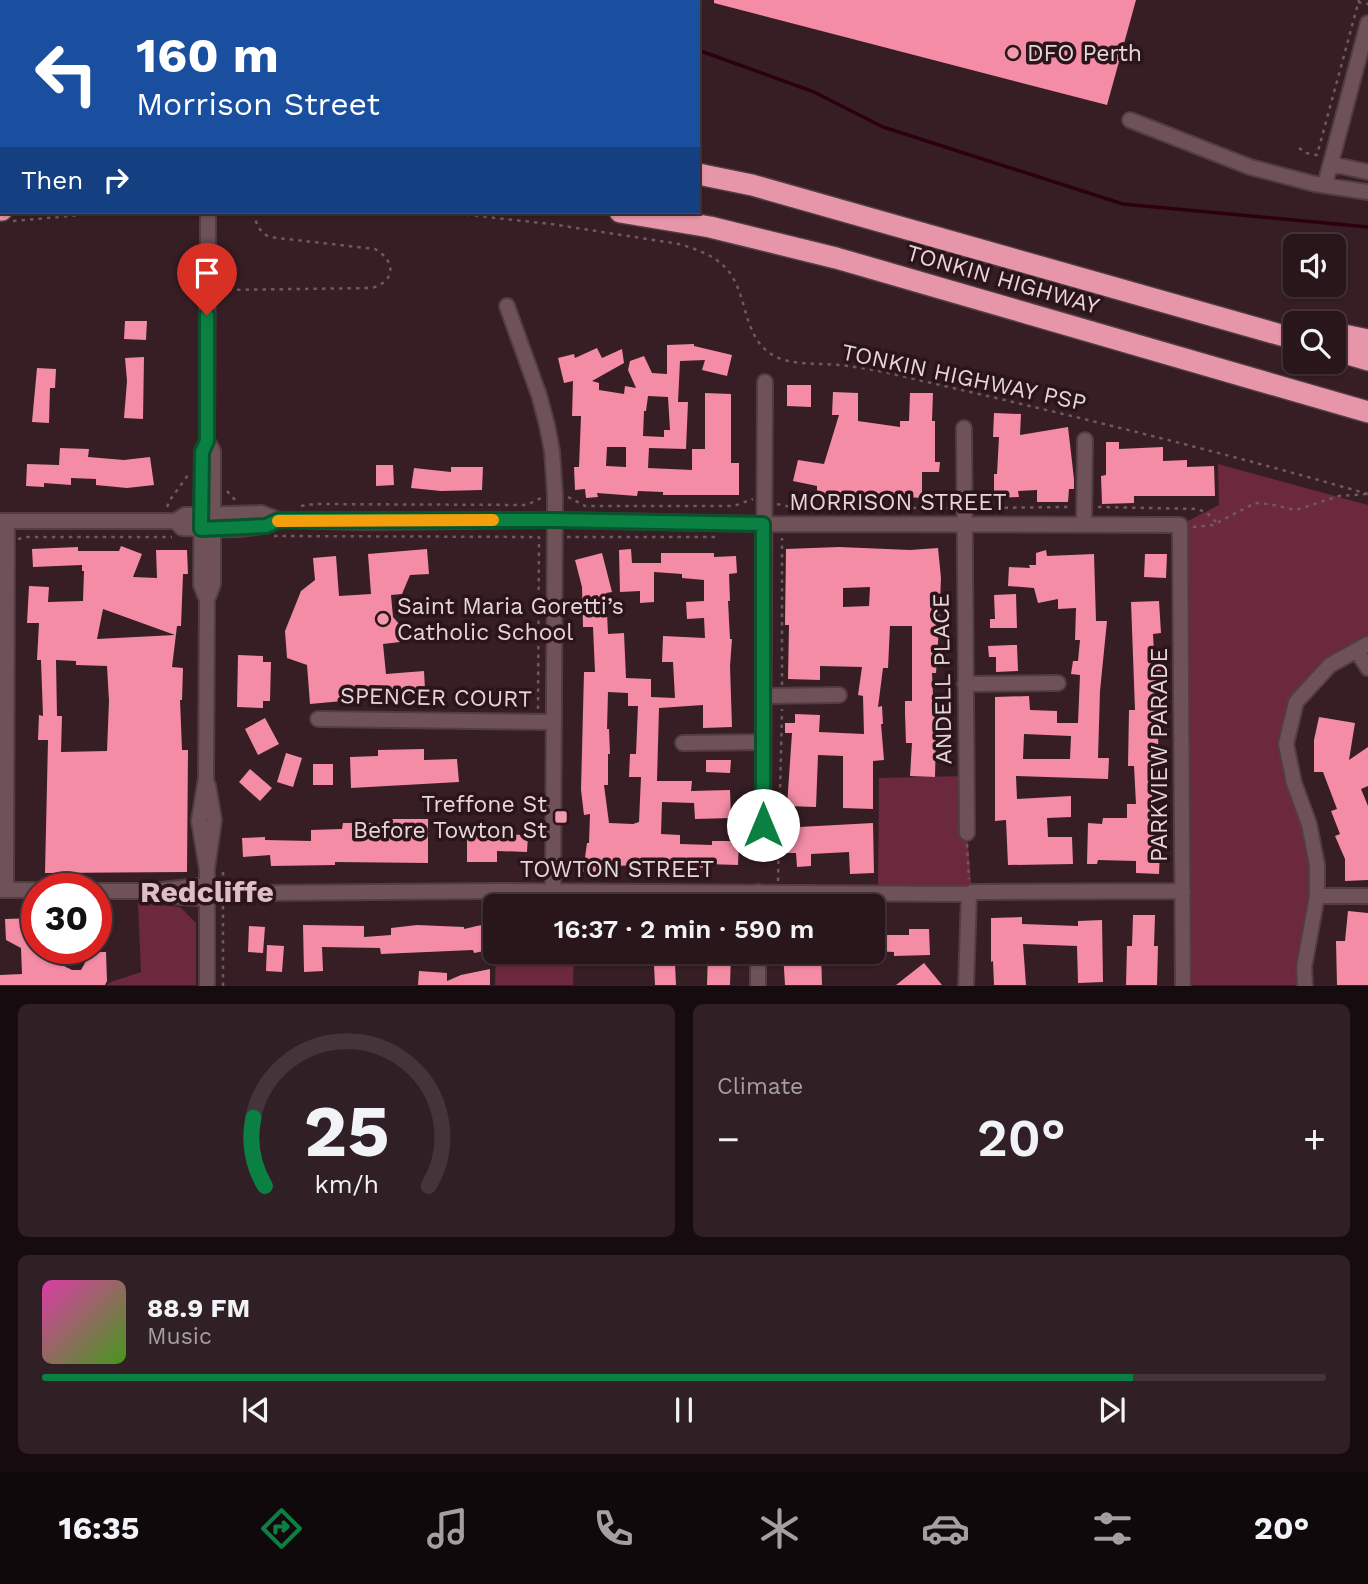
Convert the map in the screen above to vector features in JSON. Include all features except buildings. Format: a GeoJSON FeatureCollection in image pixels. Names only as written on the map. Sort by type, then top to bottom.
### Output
{"type":"FeatureCollection","features":[{"type":"Feature","properties":{"kind":"highway","name":"TONKIN HIGHWAY"},"geometry":{"type":"LineString","coordinates":[[700,174],[752,185],[1283,336]]}},
{"type":"Feature","properties":{"kind":"highway","name":"TONKIN HIGHWAY"},"geometry":{"type":"LineString","coordinates":[[632,214],[709,227],[836,258],[1368,412]]}},
{"type":"Feature","properties":{"kind":"highway"},"geometry":{"type":"LineString","coordinates":[[1116,289],[1283,323]]}},
{"type":"Feature","properties":{"kind":"highway"},"geometry":{"type":"LineString","coordinates":[[1346,335],[1368,340]]}},
{"type":"Feature","properties":{"kind":"highway"},"geometry":{"type":"LineString","coordinates":[[1346,354],[1368,360]]}},
{"type":"Feature","properties":{"kind":"highway"},"geometry":{"type":"LineString","coordinates":[[1288,389],[1368,425]]}},
{"type":"Feature","properties":{"kind":"street"},"geometry":{"type":"LineString","coordinates":[[1325,185],[1367,29]]}},
{"type":"Feature","properties":{"kind":"street"},"geometry":{"type":"LineString","coordinates":[[1130,120],[1230,161],[1325,185],[1368,192]]}},
{"type":"Feature","properties":{"kind":"street"},"geometry":{"type":"LineString","coordinates":[[1331,164],[1368,172]]}},
{"type":"Feature","properties":{"kind":"street"},"geometry":{"type":"LineString","coordinates":[[206,985],[207,869],[214,820],[206,778],[207,600],[213,584],[202,452],[207,441],[208,214]]}},
{"type":"Feature","properties":{"kind":"street"},"geometry":{"type":"LineString","coordinates":[[507,306],[539,396],[552,451],[553,891]]}},
{"type":"Feature","properties":{"kind":"street"},"geometry":{"type":"LineString","coordinates":[[763,825],[765,382]]}},
{"type":"Feature","properties":{"kind":"street","name":"ANDELL PLACE"},"geometry":{"type":"LineString","coordinates":[[964,428],[967,833]]}},
{"type":"Feature","properties":{"kind":"street"},"geometry":{"type":"LineString","coordinates":[[1084,525],[1085,440]]}},
{"type":"Feature","properties":{"kind":"street","name":"MORRISON STREET"},"geometry":{"type":"LineString","coordinates":[[3,521],[175,521],[185,514],[207,521],[261,513],[279,520],[1181,525]]}},
{"type":"Feature","properties":{"kind":"street"},"geometry":{"type":"LineString","coordinates":[[3,521],[7,541],[3,890],[21,890]]}},
{"type":"Feature","properties":{"kind":"street","name":"PARKVIEW PARADE"},"geometry":{"type":"LineString","coordinates":[[1181,525],[1183,985]]}},
{"type":"Feature","properties":{"kind":"street"},"geometry":{"type":"LineString","coordinates":[[1306,985],[1304,967],[1317,896],[1317,865],[1309,824],[1294,783],[1286,744],[1296,702],[1330,665],[1362,647],[1368,668]]}},
{"type":"Feature","properties":{"kind":"street"},"geometry":{"type":"LineString","coordinates":[[965,684],[1058,683]]}},
{"type":"Feature","properties":{"kind":"street"},"geometry":{"type":"LineString","coordinates":[[763,696],[839,695]]}},
{"type":"Feature","properties":{"kind":"street","name":"SPENCER COURT"},"geometry":{"type":"LineString","coordinates":[[318,719],[552,722]]}},
{"type":"Feature","properties":{"kind":"street"},"geometry":{"type":"LineString","coordinates":[[683,743],[763,742]]}},
{"type":"Feature","properties":{"kind":"street"},"geometry":{"type":"LineString","coordinates":[[112,891],[153,891],[170,896],[207,892]]}},
{"type":"Feature","properties":{"kind":"street","name":"TOWTON STREET"},"geometry":{"type":"LineString","coordinates":[[260,893],[553,891],[630,894]]}},
{"type":"Feature","properties":{"kind":"street","name":"TOWTON STREET"},"geometry":{"type":"LineString","coordinates":[[885,896],[972,892],[1183,891]]}},
{"type":"Feature","properties":{"kind":"street"},"geometry":{"type":"LineString","coordinates":[[966,985],[969,894]]}},
{"type":"Feature","properties":{"kind":"street"},"geometry":{"type":"LineString","coordinates":[[1317,896],[1368,896]]}},
{"type":"Feature","properties":{"kind":"street"},"geometry":{"type":"LineString","coordinates":[[758,964],[758,985]]}},
{"type":"Feature","properties":{"kind":"path"},"geometry":{"type":"LineString","coordinates":[[1299,148],[1306,153],[1317,155],[1358,1],[1368,4]]}},
{"type":"Feature","properties":{"kind":"path"},"geometry":{"type":"LineString","coordinates":[[207,290],[372,288],[388,279],[390,262],[385,254],[375,248],[269,237],[260,231],[255,214]]}},
{"type":"Feature","properties":{"kind":"path","name":"TONKIN HIGHWAY PSP"},"geometry":{"type":"LineString","coordinates":[[458,214],[551,225],[698,249],[712,256],[731,275],[738,288],[750,329],[761,345],[779,358],[801,363],[876,370],[1060,412],[1228,453],[1368,494]]}},
{"type":"Feature","properties":{"kind":"path"},"geometry":{"type":"LineString","coordinates":[[226,489],[230,497],[238,502]]}},
{"type":"Feature","properties":{"kind":"path"},"geometry":{"type":"LineString","coordinates":[[1181,525],[1201,528],[1217,523],[1255,503],[1296,510],[1339,496],[1368,494]]}},
{"type":"Feature","properties":{"kind":"path"},"geometry":{"type":"LineString","coordinates":[[295,508],[314,504],[527,505],[546,495]]}},
{"type":"Feature","properties":{"kind":"path"},"geometry":{"type":"LineString","coordinates":[[562,495],[585,506],[734,506],[749,500],[764,500],[796,508],[1187,508],[1202,510],[1217,523]]}},
{"type":"Feature","properties":{"kind":"path"},"geometry":{"type":"LineString","coordinates":[[7,541],[27,537],[180,537]]}},
{"type":"Feature","properties":{"kind":"path"},"geometry":{"type":"LineString","coordinates":[[538,712],[539,537]]}},
{"type":"Feature","properties":{"kind":"path"},"geometry":{"type":"LineString","coordinates":[[967,833],[969,894]]}},
{"type":"Feature","properties":{"kind":"path"},"geometry":{"type":"LineString","coordinates":[[223,871],[223,985]]}},
{"type":"Feature","properties":{"kind":"shaded area"},"geometry":{"type":"Polygon","coordinates":[[[1218,464],[1368,505],[1368,644],[1296,702],[1286,744],[1317,865],[1305,985],[1183,985],[1180,525],[1219,505],[1218,464]]]}},
{"type":"Feature","properties":{"kind":"shaded area"},"geometry":{"type":"Polygon","coordinates":[[[966,776],[972,892],[878,893],[879,778],[966,776]]]}},
{"type":"Feature","properties":{"kind":"shaded area"},"geometry":{"type":"Polygon","coordinates":[[[138,903],[180,907],[196,923],[196,985],[106,985],[141,972],[138,903]]]}},
{"type":"Feature","properties":{"kind":"shaded area"},"geometry":{"type":"Polygon","coordinates":[[[496,964],[574,964],[573,985],[495,985],[496,964]]]}},
{"type":"Feature","properties":{"kind":"waterway"},"geometry":{"type":"LineString","coordinates":[[700,51],[814,92],[883,127],[1123,204],[1368,227]]}},
{"type":"Feature","properties":{"kind":"slow traffic"},"geometry":{"type":"LineString","coordinates":[[278,521],[493,520]]}},
{"type":"Feature","properties":{"kind":"place","name":"DFO Perth"},"geometry":{"type":"Point","coordinates":[1013,53]}},
{"type":"Feature","properties":{"kind":"place","name":"Saint Maria Goretti’s Catholic School"},"geometry":{"type":"Point","coordinates":[383,619]}},
{"type":"Feature","properties":{"kind":"place","name":"Treffone St Before Towton St"},"geometry":{"type":"Point","coordinates":[561,817]}},
{"type":"Feature","properties":{"kind":"district","name":"Redcliffe"},"geometry":{"type":"Point","coordinates":[207,892]}},
{"type":"Feature","properties":{"kind":"route"},"geometry":{"type":"LineString","coordinates":[[207,315],[207,441],[202,452],[201,529],[266,526],[279,520],[554,520],[763,524],[763,825]]}}]}
